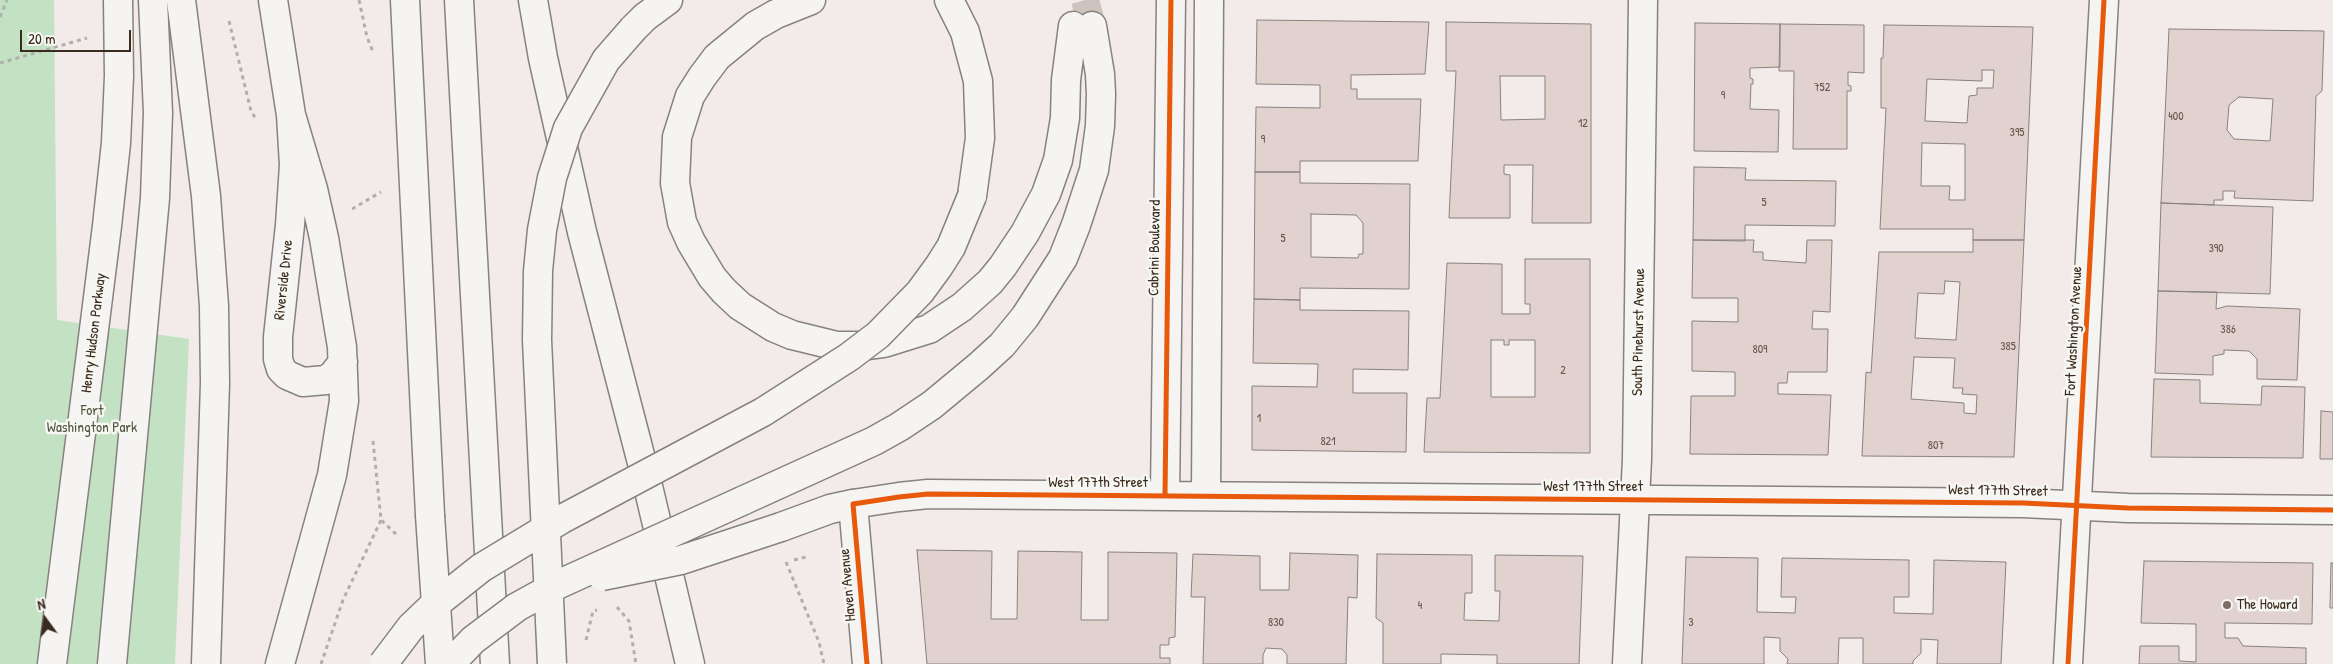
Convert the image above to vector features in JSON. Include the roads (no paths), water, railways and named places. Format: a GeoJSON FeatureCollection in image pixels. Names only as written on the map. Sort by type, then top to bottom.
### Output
{"type":"FeatureCollection","features":[{"type":"Feature","properties":{"kind":"main road","name":"Henry Hudson Parkway"},"geometry":{"type":"LineString","coordinates":[[52,664],[115,152],[119,76],[118,0]]}},
{"type":"Feature","properties":{"kind":"main road"},"geometry":{"type":"LineString","coordinates":[[112,664],[155,198],[158,114],[153,0]]}},
{"type":"Feature","properties":{"kind":"main road"},"geometry":{"type":"LineString","coordinates":[[181,0],[206,196],[214,306],[215,383],[206,664]]}},
{"type":"Feature","properties":{"kind":"main road","name":"Riverside Drive"},"geometry":{"type":"LineString","coordinates":[[273,0],[292,115],[319,214],[343,362],[344,401],[336,457],[280,664]]}},
{"type":"Feature","properties":{"kind":"main road"},"geometry":{"type":"LineString","coordinates":[[406,0],[406,40],[430,515],[440,664]]}},
{"type":"Feature","properties":{"kind":"main road"},"geometry":{"type":"LineString","coordinates":[[459,0],[495,664]]}},
{"type":"Feature","properties":{"kind":"main road"},"geometry":{"type":"LineString","coordinates":[[533,0],[543,58],[582,232],[647,482],[690,664]]}},
{"type":"Feature","properties":{"kind":"main road"},"geometry":{"type":"LineString","coordinates":[[552,664],[537,340],[538,271],[542,230],[552,178],[568,128],[606,60],[645,17],[668,0]]}},
{"type":"Feature","properties":{"kind":"main road"},"geometry":{"type":"LineString","coordinates":[[450,664],[473,640],[517,606],[557,585],[899,427],[932,405],[980,366],[1002,345],[1025,317],[1063,258],[1094,170],[1100,126],[1100,74],[1082,26],[1066,80],[1065,118],[1058,160],[1046,194],[1025,233],[1003,266],[962,307],[929,328],[884,343],[862,346],[837,346],[799,337],[773,327],[740,306],[724,291],[712,277],[691,242],[682,222],[675,183],[677,137],[690,96],[717,57],[755,26],[776,14],[811,0]]}},
{"type":"Feature","properties":{"kind":"main road"},"geometry":{"type":"LineString","coordinates":[[383,664],[411,627],[432,607],[480,568],[562,519],[793,394],[849,357],[878,335],[920,292],[939,266],[958,233],[972,196],[978,168],[980,138],[978,81],[965,32],[949,0]]}},
{"type":"Feature","properties":{"kind":"main road","name":"Cabrini Boulevard"},"geometry":{"type":"LineString","coordinates":[[1165,496],[1171,0]]}},
{"type":"Feature","properties":{"kind":"main road"},"geometry":{"type":"LineString","coordinates":[[1206,496],[1209,0]]}},
{"type":"Feature","properties":{"kind":"main road","name":"South Pinehurst Avenue"},"geometry":{"type":"LineString","coordinates":[[1627,664],[1636,500],[1643,0]]}},
{"type":"Feature","properties":{"kind":"main road","name":"Fort Washington Avenue"},"geometry":{"type":"LineString","coordinates":[[2068,664],[2104,0]]}},
{"type":"Feature","properties":{"kind":"main road","name":"Riverside Drive"},"geometry":{"type":"LineString","coordinates":[[292,115],[294,165],[278,337],[278,358],[281,369],[287,375],[303,382],[326,380],[333,375],[343,362]]}},
{"type":"Feature","properties":{"kind":"main road","name":"West 177th Street"},"geometry":{"type":"LineString","coordinates":[[557,585],[681,560],[853,504],[928,494],[2023,503],[2128,508],[2333,510]]}},
{"type":"Feature","properties":{"kind":"main road","name":"Haven Avenue"},"geometry":{"type":"LineString","coordinates":[[853,504],[867,664]]}},
{"type":"Feature","properties":{"kind":"tunnel"},"geometry":{"type":"LineString","coordinates":[[1085,0],[1092,26]]}},
{"type":"Feature","properties":{"kind":"place","name":"The Howard"},"geometry":{"type":"Point","coordinates":[2227,605]}},
{"type":"Feature","properties":{"kind":"park label","name":"Fort Washington Park"},"geometry":{"type":"Point","coordinates":[92,420]}}]}
